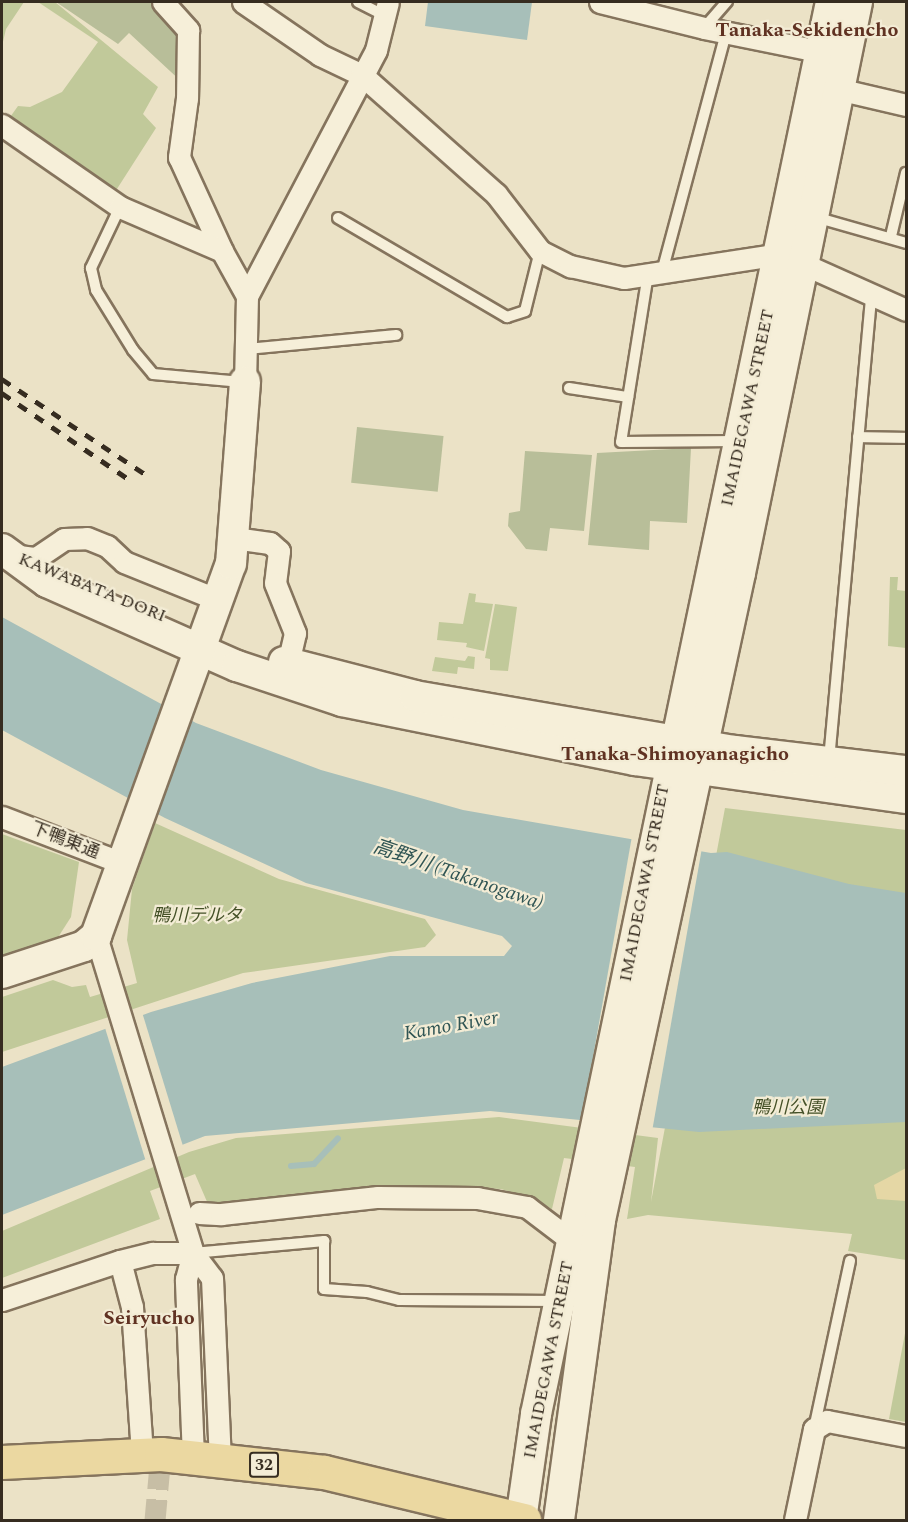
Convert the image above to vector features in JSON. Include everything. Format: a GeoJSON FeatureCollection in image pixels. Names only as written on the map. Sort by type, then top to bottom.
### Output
{"type":"FeatureCollection","features":[{"type":"Feature","properties":{"kind":"main road","name":"IMAIDEGAWA STREET"},"geometry":{"type":"LineString","coordinates":[[522,1520],[536,1414],[559,1301],[583,1226],[684,768],[792,259],[831,2]]}},
{"type":"Feature","properties":{"kind":"main road","name":"IMAIDEGAWA STREET"},"geometry":{"type":"LineString","coordinates":[[684,768],[741,441],[792,259],[814,217],[842,90],[857,2]]}},
{"type":"Feature","properties":{"kind":"main road"},"geometry":{"type":"LineString","coordinates":[[2,973],[84,946],[96,936],[123,853],[218,600],[234,538],[245,382]]}},
{"type":"Feature","properties":{"kind":"main road","name":"KAWABATA DORI"},"geometry":{"type":"LineString","coordinates":[[6,552],[200,653],[342,701],[684,768],[906,798]]}},
{"type":"Feature","properties":{"kind":"main road","name":"KAWABATA DORI"},"geometry":{"type":"LineString","coordinates":[[200,653],[288,664],[684,768],[829,761],[906,771]]}},
{"type":"Feature","properties":{"kind":"main road","name":"IMAIDEGAWA STREET"},"geometry":{"type":"LineString","coordinates":[[559,1521],[583,1226]]}},
{"type":"Feature","properties":{"kind":"main road","name":"32"},"geometry":{"type":"LineString","coordinates":[[2,1462],[142,1455],[206,1459],[324,1472],[522,1520]]}},
{"type":"Feature","properties":{"kind":"street"},"geometry":{"type":"LineString","coordinates":[[163,2],[188,30],[187,98],[179,157],[222,251],[247,296]]}},
{"type":"Feature","properties":{"kind":"street"},"geometry":{"type":"LineString","coordinates":[[243,2],[320,55],[362,75],[496,194],[540,251],[592,273],[624,278],[792,259],[906,310]]}},
{"type":"Feature","properties":{"kind":"street"},"geometry":{"type":"LineString","coordinates":[[600,2],[726,33],[823,52]]}},
{"type":"Feature","properties":{"kind":"street"},"geometry":{"type":"LineString","coordinates":[[245,382],[247,296],[376,50],[386,9]]}},
{"type":"Feature","properties":{"kind":"street"},"geometry":{"type":"LineString","coordinates":[[842,90],[906,105]]}},
{"type":"Feature","properties":{"kind":"street"},"geometry":{"type":"LineString","coordinates":[[2,125],[120,207],[222,251]]}},
{"type":"Feature","properties":{"kind":"street"},"geometry":{"type":"LineString","coordinates":[[6,552],[36,558],[64,539],[87,538],[107,546],[124,562],[218,600]]}},
{"type":"Feature","properties":{"kind":"street"},"geometry":{"type":"LineString","coordinates":[[234,538],[270,543],[278,549],[275,583],[295,633],[288,664]]}},
{"type":"Feature","properties":{"kind":"street","name":"下鴨東通"},"geometry":{"type":"LineString","coordinates":[[6,819],[123,853]]}},
{"type":"Feature","properties":{"kind":"street"},"geometry":{"type":"LineString","coordinates":[[96,936],[189,1211],[194,1252],[186,1279],[206,1459]]}},
{"type":"Feature","properties":{"kind":"street"},"geometry":{"type":"LineString","coordinates":[[189,1211],[221,1214],[378,1197],[477,1198],[527,1206],[583,1226]]}},
{"type":"Feature","properties":{"kind":"street"},"geometry":{"type":"LineString","coordinates":[[2,1300],[120,1261],[153,1253],[194,1252]]}},
{"type":"Feature","properties":{"kind":"street"},"geometry":{"type":"LineString","coordinates":[[194,1252],[212,1278],[206,1459]]}},
{"type":"Feature","properties":{"kind":"street"},"geometry":{"type":"LineString","coordinates":[[120,1261],[132,1307],[142,1415],[142,1455]]}},
{"type":"Feature","properties":{"kind":"street"},"geometry":{"type":"LineString","coordinates":[[795,1521],[820,1425],[906,1436]]}},
{"type":"Feature","properties":{"kind":"lane"},"geometry":{"type":"LineString","coordinates":[[358,2],[386,9]]}},
{"type":"Feature","properties":{"kind":"lane"},"geometry":{"type":"LineString","coordinates":[[704,28],[726,2]]}},
{"type":"Feature","properties":{"kind":"lane"},"geometry":{"type":"LineString","coordinates":[[726,33],[655,273],[628,397],[621,442],[741,441]]}},
{"type":"Feature","properties":{"kind":"lane"},"geometry":{"type":"LineString","coordinates":[[891,236],[906,173]]}},
{"type":"Feature","properties":{"kind":"lane"},"geometry":{"type":"LineString","coordinates":[[120,207],[91,268],[96,290],[133,350],[153,374],[245,382]]}},
{"type":"Feature","properties":{"kind":"lane"},"geometry":{"type":"LineString","coordinates":[[814,217],[891,236],[906,243]]}},
{"type":"Feature","properties":{"kind":"lane"},"geometry":{"type":"LineString","coordinates":[[338,218],[507,317],[525,311],[540,251]]}},
{"type":"Feature","properties":{"kind":"lane"},"geometry":{"type":"LineString","coordinates":[[829,761],[871,294]]}},
{"type":"Feature","properties":{"kind":"lane"},"geometry":{"type":"LineString","coordinates":[[247,349],[396,335]]}},
{"type":"Feature","properties":{"kind":"lane"},"geometry":{"type":"LineString","coordinates":[[569,388],[628,397]]}},
{"type":"Feature","properties":{"kind":"lane"},"geometry":{"type":"LineString","coordinates":[[858,437],[906,438]]}},
{"type":"Feature","properties":{"kind":"lane"},"geometry":{"type":"LineString","coordinates":[[194,1252],[324,1241],[324,1289],[367,1292],[399,1300],[559,1301]]}},
{"type":"Feature","properties":{"kind":"lane"},"geometry":{"type":"LineString","coordinates":[[820,1425],[850,1261]]}},
{"type":"Feature","properties":{"kind":"green space"},"geometry":{"type":"Polygon","coordinates":[[[2,2],[24,2],[6,29],[2,46],[2,2]]]}},
{"type":"Feature","properties":{"kind":"green space"},"geometry":{"type":"Polygon","coordinates":[[[38,2],[55,2],[158,87],[143,114],[156,128],[115,192],[8,120],[18,106],[30,107],[62,92],[98,42],[38,2]]]}},
{"type":"Feature","properties":{"kind":"green space"},"geometry":{"type":"Polygon","coordinates":[[[56,2],[155,2],[176,25],[184,84],[129,33],[118,44],[56,2]]]}},
{"type":"Feature","properties":{"kind":"green space"},"geometry":{"type":"Polygon","coordinates":[[[357,427],[444,436],[438,492],[351,483],[357,427]]]}},
{"type":"Feature","properties":{"kind":"green space"},"geometry":{"type":"Polygon","coordinates":[[[691,448],[687,523],[650,521],[649,550],[588,545],[597,453],[691,448]]]}},
{"type":"Feature","properties":{"kind":"green space"},"geometry":{"type":"Polygon","coordinates":[[[525,451],[592,455],[584,531],[550,528],[547,551],[526,549],[508,526],[509,513],[520,511],[525,451]]]}},
{"type":"Feature","properties":{"kind":"green space"},"geometry":{"type":"Polygon","coordinates":[[[890,577],[898,577],[897,590],[906,591],[906,648],[888,646],[890,577]]]}},
{"type":"Feature","properties":{"kind":"green space"},"geometry":{"type":"Polygon","coordinates":[[[469,593],[476,594],[475,602],[493,604],[484,651],[466,647],[467,643],[437,640],[439,622],[463,624],[469,593]]]}},
{"type":"Feature","properties":{"kind":"green space"},"geometry":{"type":"Polygon","coordinates":[[[495,604],[517,607],[508,671],[490,670],[490,659],[485,658],[495,604]]]}},
{"type":"Feature","properties":{"kind":"green space"},"geometry":{"type":"Polygon","coordinates":[[[468,656],[475,657],[474,669],[458,667],[457,674],[432,671],[435,657],[465,661],[468,656]]]}},
{"type":"Feature","properties":{"kind":"green space","name":"鴨川公園"},"geometry":{"type":"Polygon","coordinates":[[[725,808],[906,830],[906,1260],[848,1251],[852,1234],[648,1215],[627,1219],[635,1167],[564,1158],[552,1209],[534,1199],[501,1189],[456,1187],[365,1189],[208,1204],[195,1174],[150,1191],[160,1219],[2,1278],[2,1231],[189,1152],[236,1138],[499,1117],[658,1138],[651,1202],[725,808]]]}},
{"type":"Feature","properties":{"kind":"green space","name":"鴨川デルタ"},"geometry":{"type":"Polygon","coordinates":[[[155,823],[279,879],[425,919],[436,935],[425,947],[243,973],[2,1052],[2,997],[53,980],[72,987],[86,985],[90,997],[137,983],[127,940],[132,889],[155,823]]]}},
{"type":"Feature","properties":{"kind":"green space"},"geometry":{"type":"Polygon","coordinates":[[[2,834],[79,862],[71,917],[55,942],[2,959],[2,834]]]}},
{"type":"Feature","properties":{"kind":"green space"},"geometry":{"type":"Polygon","coordinates":[[[906,1328],[906,1422],[889,1419],[906,1328]]]}},
{"type":"Feature","properties":{"kind":"sand"},"geometry":{"type":"Polygon","coordinates":[[[906,1168],[906,1201],[877,1199],[874,1185],[906,1168]]]}},
{"type":"Feature","properties":{"kind":"water"},"geometry":{"type":"Polygon","coordinates":[[[428,2],[532,2],[527,40],[425,26],[428,2]]]}},
{"type":"Feature","properties":{"kind":"water"},"geometry":{"type":"Polygon","coordinates":[[[2,617],[196,723],[321,770],[463,810],[711,853],[727,852],[849,884],[906,893],[906,1122],[699,1132],[490,1111],[205,1136],[2,1215],[2,1067],[151,1012],[252,983],[390,956],[504,956],[512,946],[502,936],[306,883],[165,818],[2,730],[2,617]]]}},
{"type":"Feature","properties":{"kind":"pier"},"geometry":{"type":"Polygon","coordinates":[[[632,836],[702,848],[651,1136],[581,1124],[632,836]]]}},
{"type":"Feature","properties":{"kind":"pier"},"geometry":{"type":"Polygon","coordinates":[[[142,1012],[184,1148],[145,1159],[104,1024],[142,1012]]]}},
{"type":"Feature","properties":{"kind":"waterway"},"geometry":{"type":"LineString","coordinates":[[291,1166],[314,1164],[338,1138]]}},
{"type":"Feature","properties":{"kind":"tunnel"},"geometry":{"type":"LineString","coordinates":[[155,1520],[161,1454]]}},
{"type":"Feature","properties":{"kind":"railway"},"geometry":{"type":"LineString","coordinates":[[2,379],[151,478]]}},
{"type":"Feature","properties":{"kind":"railway"},"geometry":{"type":"LineString","coordinates":[[2,393],[127,478]]}},
{"type":"Feature","properties":{"kind":"district","name":"Tanaka-Sekidencho"},"geometry":{"type":"Point","coordinates":[807,30]}},
{"type":"Feature","properties":{"kind":"district","name":"Tanaka-Shimoyanagicho"},"geometry":{"type":"Point","coordinates":[675,754]}},
{"type":"Feature","properties":{"kind":"district","name":"Seiryucho"},"geometry":{"type":"Point","coordinates":[149,1318]}},
{"type":"Feature","properties":{"kind":"water label","name":"高野川 (Takanogawa)"},"geometry":{"type":"Point","coordinates":[458,875]}},
{"type":"Feature","properties":{"kind":"water label","name":"Kamo River"},"geometry":{"type":"Point","coordinates":[451,1026]}}]}
